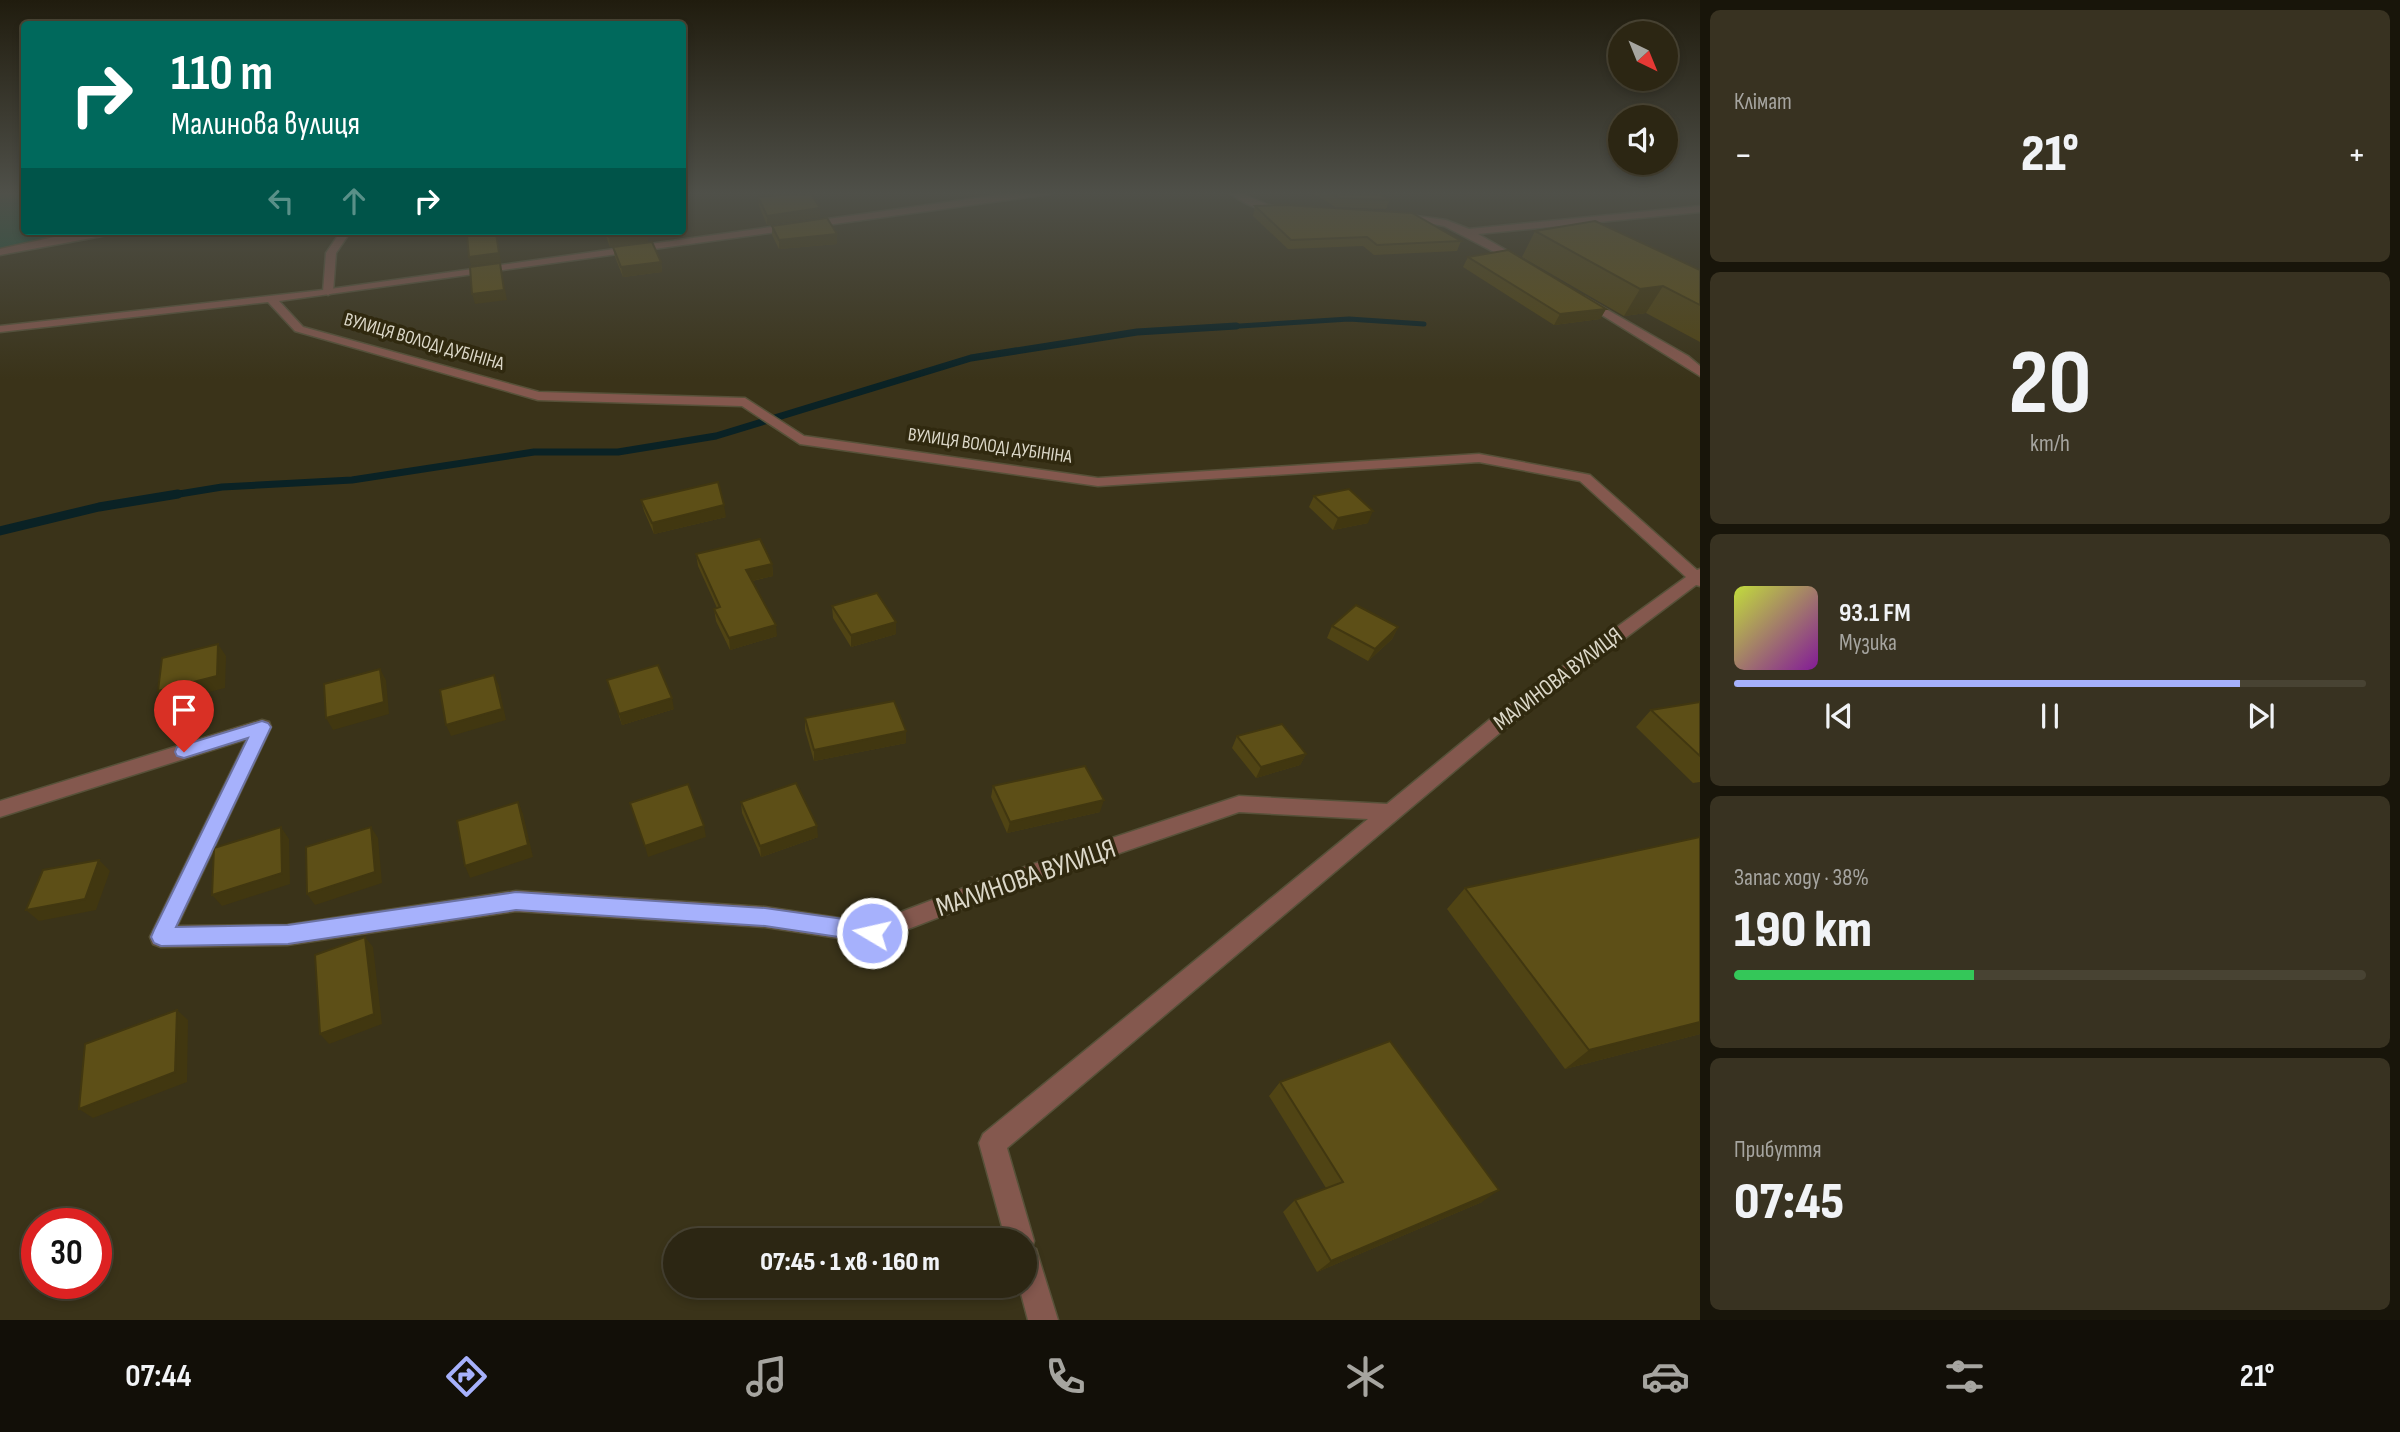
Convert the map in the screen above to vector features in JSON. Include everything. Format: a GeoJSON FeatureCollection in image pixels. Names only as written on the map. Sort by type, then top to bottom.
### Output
{"type":"FeatureCollection","features":[{"type":"Feature","properties":{"kind":"street"},"geometry":{"type":"LineString","coordinates":[[328,292],[331,256]]}},
{"type":"Feature","properties":{"kind":"street"},"geometry":{"type":"LineString","coordinates":[[0,328],[328,292],[587,256]]}},
{"type":"Feature","properties":{"kind":"street"},"geometry":{"type":"LineString","coordinates":[[1508,256],[1528,267]]}},
{"type":"Feature","properties":{"kind":"street"},"geometry":{"type":"LineString","coordinates":[[1576,295],[1684,359],[1700,372]]}},
{"type":"Feature","properties":{"kind":"street","name":"ВУЛИЦЯ ВОЛОДІ ДУБІНІНА"},"geometry":{"type":"LineString","coordinates":[[270,298],[299,330],[538,396],[745,402],[800,440],[1098,482],[1479,458],[1585,478],[1698,577]]}},
{"type":"Feature","properties":{"kind":"street","name":"МАЛИНОВА ВУЛИЦЯ"},"geometry":{"type":"LineString","coordinates":[[1016,1228],[992,1143],[1501,721],[1698,577]]}},
{"type":"Feature","properties":{"kind":"street","name":"МАЛИНОВА ВУЛИЦЯ"},"geometry":{"type":"LineString","coordinates":[[0,809],[262,727],[161,937],[288,934],[516,901],[765,917],[872,933],[982,891],[1239,804],[1391,812]]}},
{"type":"Feature","properties":{"kind":"street"},"geometry":{"type":"LineString","coordinates":[[1037,1296],[1044,1320]]}},
{"type":"Feature","properties":{"kind":"building"},"geometry":{"type":"Polygon","coordinates":[[[616,256],[658,256],[661,262],[621,267],[616,256]]]}},
{"type":"Feature","properties":{"kind":"building"},"geometry":{"type":"Polygon","coordinates":[[[1517,256],[1606,309],[1560,314],[1468,257],[1517,256]]]}},
{"type":"Feature","properties":{"kind":"building"},"geometry":{"type":"Polygon","coordinates":[[[1580,256],[1669,256],[1700,270],[1700,305],[1663,286],[1640,289],[1580,256]]]}},
{"type":"Feature","properties":{"kind":"building"},"geometry":{"type":"Polygon","coordinates":[[[500,263],[504,290],[472,294],[470,267],[500,263]]]}},
{"type":"Feature","properties":{"kind":"building"},"geometry":{"type":"Polygon","coordinates":[[[718,482],[724,505],[652,523],[641,500],[718,482]]]}},
{"type":"Feature","properties":{"kind":"building"},"geometry":{"type":"Polygon","coordinates":[[[1349,489],[1373,511],[1338,518],[1314,496],[1349,489]]]}},
{"type":"Feature","properties":{"kind":"building"},"geometry":{"type":"Polygon","coordinates":[[[760,539],[772,564],[746,570],[776,625],[729,638],[714,609],[720,607],[696,554],[760,539]]]}},
{"type":"Feature","properties":{"kind":"building"},"geometry":{"type":"Polygon","coordinates":[[[877,593],[896,622],[851,635],[832,606],[877,593]]]}},
{"type":"Feature","properties":{"kind":"building"},"geometry":{"type":"Polygon","coordinates":[[[1356,605],[1398,627],[1375,649],[1332,626],[1356,605]]]}},
{"type":"Feature","properties":{"kind":"building"},"geometry":{"type":"Polygon","coordinates":[[[218,644],[217,676],[158,691],[162,658],[218,644]]]}},
{"type":"Feature","properties":{"kind":"building"},"geometry":{"type":"Polygon","coordinates":[[[658,665],[672,698],[619,714],[607,680],[658,665]]]}},
{"type":"Feature","properties":{"kind":"building"},"geometry":{"type":"Polygon","coordinates":[[[380,669],[384,702],[326,718],[324,684],[380,669]]]}},
{"type":"Feature","properties":{"kind":"building"},"geometry":{"type":"Polygon","coordinates":[[[494,675],[502,709],[446,725],[440,690],[494,675]]]}},
{"type":"Feature","properties":{"kind":"building"},"geometry":{"type":"Polygon","coordinates":[[[894,701],[906,731],[814,750],[805,718],[894,701]]]}},
{"type":"Feature","properties":{"kind":"building"},"geometry":{"type":"Polygon","coordinates":[[[1700,702],[1700,756],[1651,710],[1700,702]]]}},
{"type":"Feature","properties":{"kind":"building"},"geometry":{"type":"Polygon","coordinates":[[[1282,724],[1306,754],[1261,767],[1237,736],[1282,724]]]}},
{"type":"Feature","properties":{"kind":"building"},"geometry":{"type":"Polygon","coordinates":[[[1085,766],[1104,800],[1010,822],[993,786],[1085,766]]]}},
{"type":"Feature","properties":{"kind":"building"},"geometry":{"type":"Polygon","coordinates":[[[796,783],[817,826],[760,846],[741,802],[796,783]]]}},
{"type":"Feature","properties":{"kind":"building"},"geometry":{"type":"Polygon","coordinates":[[[688,784],[704,826],[645,846],[630,803],[688,784]]]}},
{"type":"Feature","properties":{"kind":"building"},"geometry":{"type":"Polygon","coordinates":[[[518,802],[528,845],[465,866],[457,821],[518,802]]]}},
{"type":"Feature","properties":{"kind":"building"},"geometry":{"type":"Polygon","coordinates":[[[281,827],[282,873],[212,895],[214,848],[281,827]]]}},
{"type":"Feature","properties":{"kind":"building"},"geometry":{"type":"Polygon","coordinates":[[[371,827],[375,872],[307,894],[306,847],[371,827]]]}},
{"type":"Feature","properties":{"kind":"building"},"geometry":{"type":"Polygon","coordinates":[[[1700,837],[1700,1022],[1589,1050],[1465,888],[1700,837]]]}},
{"type":"Feature","properties":{"kind":"building"},"geometry":{"type":"Polygon","coordinates":[[[99,860],[85,899],[26,910],[43,870],[99,860]]]}},
{"type":"Feature","properties":{"kind":"building"},"geometry":{"type":"Polygon","coordinates":[[[365,937],[374,1014],[320,1034],[315,955],[365,937]]]}},
{"type":"Feature","properties":{"kind":"building"},"geometry":{"type":"Polygon","coordinates":[[[177,1010],[175,1072],[79,1109],[85,1044],[177,1010]]]}},
{"type":"Feature","properties":{"kind":"building"},"geometry":{"type":"Polygon","coordinates":[[[1390,1041],[1499,1190],[1331,1261],[1295,1200],[1343,1182],[1280,1082],[1390,1041]]]}},
{"type":"Feature","properties":{"kind":"waterway"},"geometry":{"type":"LineString","coordinates":[[1207,328],[1349,319],[1424,324]]}},
{"type":"Feature","properties":{"kind":"waterway"},"geometry":{"type":"LineString","coordinates":[[167,496],[222,487],[352,480],[534,452],[618,452],[716,436],[971,358],[1137,332],[1236,326]]}},
{"type":"Feature","properties":{"kind":"waterway"},"geometry":{"type":"LineString","coordinates":[[0,531],[99,507],[178,494]]}},
{"type":"Feature","properties":{"kind":"route"},"geometry":{"type":"LineString","coordinates":[[184,752],[262,727],[161,937],[288,934],[516,901],[765,917],[872,933]]}}]}
